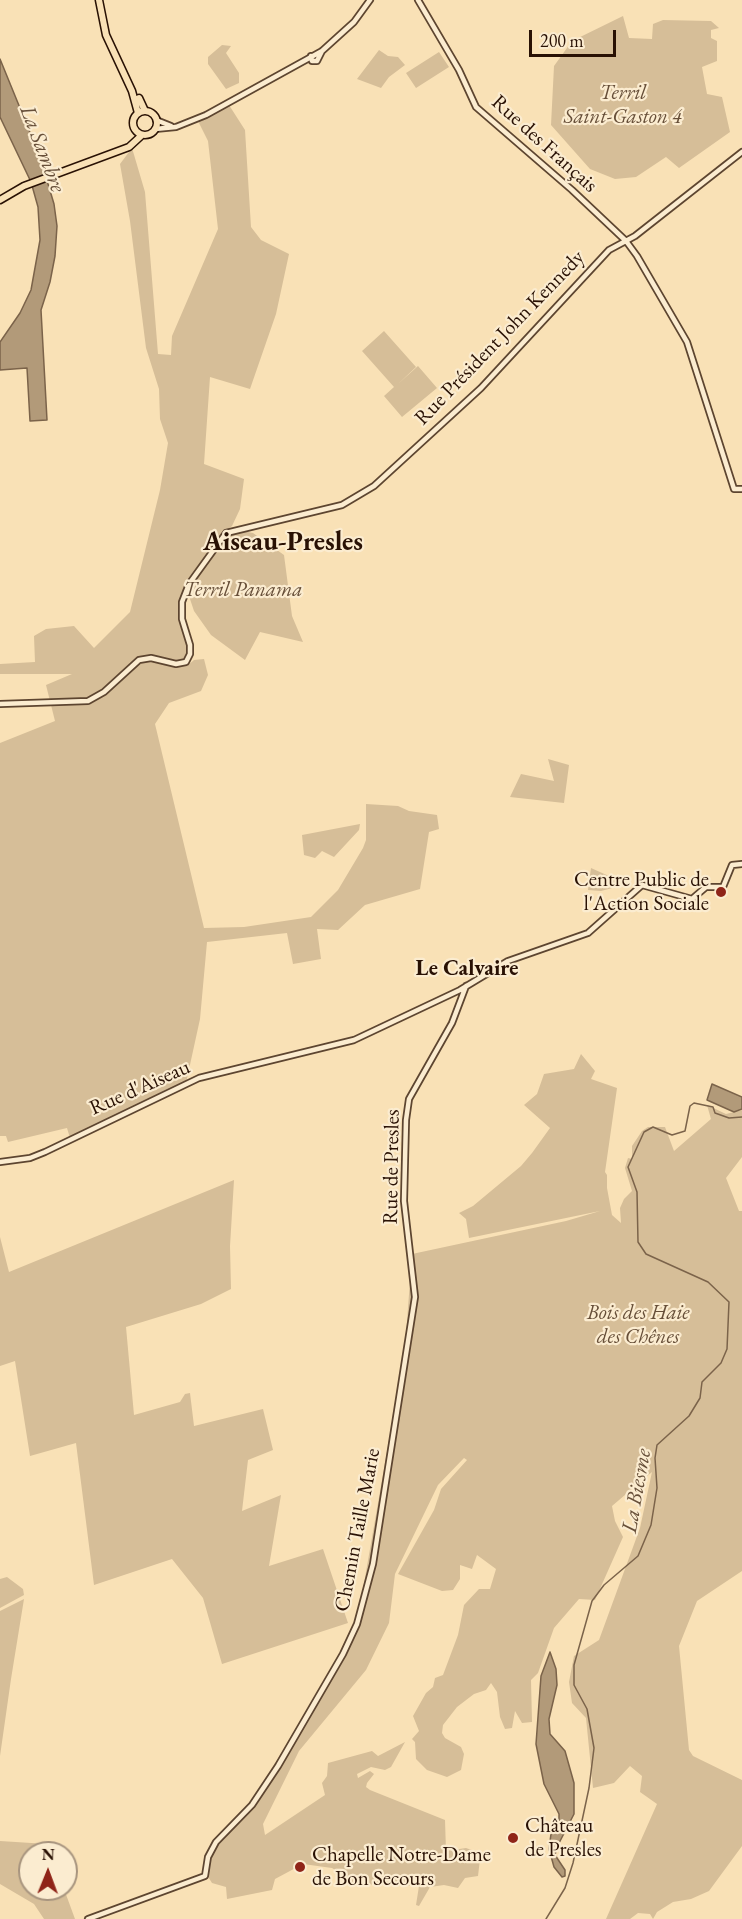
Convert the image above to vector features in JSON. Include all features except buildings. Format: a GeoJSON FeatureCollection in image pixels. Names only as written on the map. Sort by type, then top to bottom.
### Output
{"type":"FeatureCollection","features":[{"type":"Feature","properties":{"kind":"main road"},"geometry":{"type":"LineString","coordinates":[[101,0],[114,48],[142,112]]}},
{"type":"Feature","properties":{"kind":"main road"},"geometry":{"type":"LineString","coordinates":[[135,130],[142,135],[148,135],[155,129],[156,120],[152,114],[142,112]]}},
{"type":"Feature","properties":{"kind":"main road"},"geometry":{"type":"LineString","coordinates":[[122,148],[132,140],[135,130],[133,121],[142,112]]}},
{"type":"Feature","properties":{"kind":"main road"},"geometry":{"type":"LineString","coordinates":[[0,200],[24,186],[131,146],[142,135]]}},
{"type":"Feature","properties":{"kind":"street"},"geometry":{"type":"LineString","coordinates":[[155,129],[182,124],[232,102],[322,51],[354,22],[370,0]]}},
{"type":"Feature","properties":{"kind":"street","name":"Rue des Français"},"geometry":{"type":"LineString","coordinates":[[418,0],[459,70],[476,106],[626,241],[683,332],[735,489],[742,489]]}},
{"type":"Feature","properties":{"kind":"street"},"geometry":{"type":"LineString","coordinates":[[156,120],[167,125],[182,124]]}},
{"type":"Feature","properties":{"kind":"street","name":"Rue Président John Kennedy"},"geometry":{"type":"LineString","coordinates":[[0,704],[88,701],[104,692],[139,660],[151,658],[176,664],[186,662],[190,654],[190,645],[182,620],[181,607],[189,584],[226,533],[243,527],[342,505],[374,486],[481,388],[602,257],[742,152]]}},
{"type":"Feature","properties":{"kind":"street","name":"Rue d'Aiseau"},"geometry":{"type":"LineString","coordinates":[[0,1162],[30,1158],[45,1152],[199,1078],[298,1056],[354,1040],[466,986],[508,961],[588,933],[642,885],[692,899],[706,887],[723,886],[732,865],[742,864]]}},
{"type":"Feature","properties":{"kind":"street","name":"Rue de Presles"},"geometry":{"type":"LineString","coordinates":[[410,1254],[404,1201],[406,1120],[409,1099],[452,1023],[466,986]]}},
{"type":"Feature","properties":{"kind":"street","name":"Chemin Taille Marie"},"geometry":{"type":"LineString","coordinates":[[88,1919],[205,1876],[208,1857],[216,1842],[252,1805],[278,1766],[343,1654],[357,1624],[373,1564],[415,1297],[410,1254]]}},
{"type":"Feature","properties":{"kind":"green space","name":"Terril Saint-Gaston 4"},"geometry":{"type":"Polygon","coordinates":[[[623,16],[629,38],[652,39],[653,24],[663,20],[711,21],[719,28],[711,30],[711,38],[717,41],[717,61],[702,67],[707,94],[722,97],[730,132],[679,168],[666,157],[636,177],[615,179],[590,169],[551,125],[554,66],[572,41],[623,16]]]}},
{"type":"Feature","properties":{"kind":"green space"},"geometry":{"type":"Polygon","coordinates":[[[222,45],[231,46],[226,53],[239,73],[239,83],[226,89],[208,64],[208,57],[222,45]]]}},
{"type":"Feature","properties":{"kind":"green space"},"geometry":{"type":"Polygon","coordinates":[[[379,50],[388,56],[398,57],[405,65],[389,77],[381,88],[357,79],[379,50]]]}},
{"type":"Feature","properties":{"kind":"green space"},"geometry":{"type":"Polygon","coordinates":[[[439,52],[449,67],[416,88],[406,73],[439,52]]]}},
{"type":"Feature","properties":{"kind":"green space"},"geometry":{"type":"Polygon","coordinates":[[[229,105],[245,130],[251,227],[261,240],[289,254],[276,314],[250,389],[210,377],[204,464],[244,479],[240,509],[232,526],[223,533],[186,581],[181,597],[180,613],[188,645],[186,657],[177,666],[187,666],[194,660],[204,659],[208,675],[201,691],[169,703],[155,724],[204,928],[244,927],[311,917],[338,890],[363,848],[366,840],[366,804],[398,806],[409,811],[437,815],[439,829],[429,832],[420,889],[365,905],[338,930],[317,929],[321,959],[293,964],[287,933],[207,942],[200,1019],[186,1083],[70,1138],[67,1128],[8,1142],[6,1136],[0,1136],[0,743],[55,721],[46,685],[72,674],[0,674],[0,664],[35,662],[34,636],[46,629],[74,626],[94,648],[130,612],[160,490],[168,443],[160,419],[159,389],[146,348],[130,221],[120,164],[132,148],[145,192],[158,354],[171,355],[172,336],[218,229],[208,141],[198,121],[229,105]]]}},
{"type":"Feature","properties":{"kind":"green space"},"geometry":{"type":"Polygon","coordinates":[[[384,331],[416,367],[398,384],[418,366],[437,388],[402,417],[384,396],[394,387],[362,351],[384,331]]]}},
{"type":"Feature","properties":{"kind":"green space","name":"Terril Panama"},"geometry":{"type":"Polygon","coordinates":[[[243,531],[253,533],[284,555],[292,616],[303,642],[260,632],[245,660],[211,635],[194,611],[189,596],[192,584],[227,537],[243,531]]]}},
{"type":"Feature","properties":{"kind":"green space"},"geometry":{"type":"Polygon","coordinates":[[[548,759],[569,765],[564,803],[510,797],[521,774],[554,781],[548,759]]]}},
{"type":"Feature","properties":{"kind":"green space"},"geometry":{"type":"Polygon","coordinates":[[[360,824],[359,830],[334,857],[322,851],[315,858],[304,855],[302,835],[360,824]]]}},
{"type":"Feature","properties":{"kind":"green space"},"geometry":{"type":"Polygon","coordinates":[[[591,868],[611,877],[618,883],[616,887],[601,891],[588,890],[591,868]]]}},
{"type":"Feature","properties":{"kind":"green space","name":"Bois des Haie des Chênes"},"geometry":{"type":"Polygon","coordinates":[[[581,1054],[595,1071],[591,1079],[617,1088],[605,1172],[612,1215],[621,1223],[620,1208],[624,1199],[632,1191],[625,1168],[628,1158],[632,1159],[632,1146],[642,1131],[648,1127],[665,1127],[674,1151],[711,1119],[707,1105],[726,1114],[742,1110],[742,1157],[726,1178],[739,1211],[742,1211],[742,1571],[697,1601],[679,1646],[689,1750],[693,1756],[742,1780],[742,1846],[709,1891],[691,1899],[673,1902],[657,1912],[653,1919],[650,1914],[638,1913],[630,1919],[606,1919],[657,1804],[640,1792],[642,1776],[630,1766],[614,1783],[593,1788],[586,1718],[572,1703],[569,1682],[574,1656],[599,1640],[640,1528],[652,1472],[612,1506],[615,1521],[623,1537],[595,1600],[579,1599],[554,1628],[538,1673],[531,1680],[532,1722],[522,1723],[515,1711],[512,1728],[505,1729],[500,1717],[497,1692],[491,1683],[486,1690],[474,1694],[457,1707],[443,1725],[442,1733],[445,1738],[461,1747],[464,1754],[461,1770],[447,1777],[427,1770],[416,1759],[415,1742],[412,1739],[419,1731],[413,1716],[426,1693],[433,1687],[435,1678],[443,1675],[458,1635],[464,1605],[479,1589],[490,1589],[496,1569],[477,1555],[472,1569],[460,1565],[460,1579],[453,1590],[442,1591],[398,1574],[434,1510],[441,1489],[467,1460],[464,1458],[438,1485],[395,1574],[389,1623],[366,1670],[299,1751],[263,1824],[265,1835],[325,1795],[322,1783],[327,1776],[328,1763],[372,1751],[378,1756],[405,1742],[391,1767],[385,1770],[371,1767],[357,1774],[358,1778],[370,1771],[374,1774],[366,1787],[370,1790],[445,1820],[446,1851],[466,1848],[477,1852],[480,1859],[478,1876],[465,1878],[458,1888],[444,1885],[430,1887],[419,1906],[416,1905],[419,1886],[355,1884],[332,1868],[303,1864],[275,1879],[272,1890],[227,1899],[226,1887],[212,1883],[205,1872],[217,1840],[240,1818],[320,1693],[359,1612],[405,1348],[412,1254],[566,1221],[600,1211],[469,1238],[466,1219],[459,1213],[473,1206],[521,1166],[532,1153],[550,1128],[524,1105],[537,1094],[544,1074],[574,1069],[581,1054]]]}},
{"type":"Feature","properties":{"kind":"green space"},"geometry":{"type":"Polygon","coordinates":[[[234,1180],[230,1246],[231,1289],[201,1304],[126,1327],[134,1415],[180,1402],[185,1394],[190,1393],[194,1426],[263,1409],[273,1450],[248,1460],[242,1511],[281,1495],[269,1566],[323,1549],[348,1623],[222,1664],[203,1598],[172,1559],[94,1585],[76,1443],[30,1456],[15,1361],[0,1366],[0,1237],[9,1272],[234,1180]]]}},
{"type":"Feature","properties":{"kind":"green space"},"geometry":{"type":"Polygon","coordinates":[[[7,1577],[23,1589],[24,1595],[0,1608],[0,1579],[7,1577]]]}},
{"type":"Feature","properties":{"kind":"green space"},"geometry":{"type":"Polygon","coordinates":[[[24,1599],[11,1679],[0,1756],[0,1611],[24,1599]]]}},
{"type":"Feature","properties":{"kind":"green space"},"geometry":{"type":"Polygon","coordinates":[[[0,1841],[18,1842],[18,1895],[0,1884],[0,1841]]]}},
{"type":"Feature","properties":{"kind":"green space"},"geometry":{"type":"Polygon","coordinates":[[[29,1901],[68,1901],[75,1919],[44,1919],[34,1904],[29,1901]]]}},
{"type":"Feature","properties":{"kind":"shaded area"},"geometry":{"type":"Polygon","coordinates":[[[0,59],[40,157],[54,204],[57,226],[55,256],[41,310],[47,420],[30,421],[27,368],[0,370],[0,342],[20,313],[31,290],[40,240],[38,207],[31,182],[0,117],[0,59]]]}},
{"type":"Feature","properties":{"kind":"shaded area"},"geometry":{"type":"Polygon","coordinates":[[[712,1084],[742,1097],[742,1109],[734,1112],[707,1100],[712,1084]]]}},
{"type":"Feature","properties":{"kind":"shaded area"},"geometry":{"type":"Polygon","coordinates":[[[550,1652],[556,1669],[557,1685],[549,1719],[550,1734],[565,1751],[574,1783],[574,1814],[555,1855],[565,1870],[565,1876],[562,1877],[554,1867],[549,1849],[551,1834],[559,1824],[559,1814],[544,1784],[536,1744],[541,1676],[550,1652]]]}},
{"type":"Feature","properties":{"kind":"waterway","name":"La Biesme"},"geometry":{"type":"LineString","coordinates":[[546,1919],[565,1888],[573,1863],[589,1788],[594,1748],[587,1709],[574,1685],[574,1665],[592,1601],[604,1585],[638,1556],[651,1525],[657,1488],[655,1458],[657,1445],[689,1416],[700,1398],[702,1382],[721,1363],[727,1349],[729,1302],[708,1282],[646,1254],[638,1242],[637,1192],[628,1167],[644,1132],[653,1127],[672,1135],[685,1131],[690,1106],[694,1103],[713,1107],[715,1113],[729,1118],[742,1117]]}},
{"type":"Feature","properties":{"kind":"place","name":"Centre Public de l'Action Sociale"},"geometry":{"type":"Point","coordinates":[721,892]}},
{"type":"Feature","properties":{"kind":"place","name":"Château de Presles"},"geometry":{"type":"Point","coordinates":[513,1838]}},
{"type":"Feature","properties":{"kind":"place","name":"Chapelle Notre-Dame de Bon Secours"},"geometry":{"type":"Point","coordinates":[300,1867]}},
{"type":"Feature","properties":{"kind":"district","name":"Aiseau-Presles"},"geometry":{"type":"Point","coordinates":[283,543]}},
{"type":"Feature","properties":{"kind":"district","name":"Le Calvaire"},"geometry":{"type":"Point","coordinates":[467,969]}},
{"type":"Feature","properties":{"kind":"water label","name":"La Sambre"},"geometry":{"type":"Point","coordinates":[42,149]}}]}
